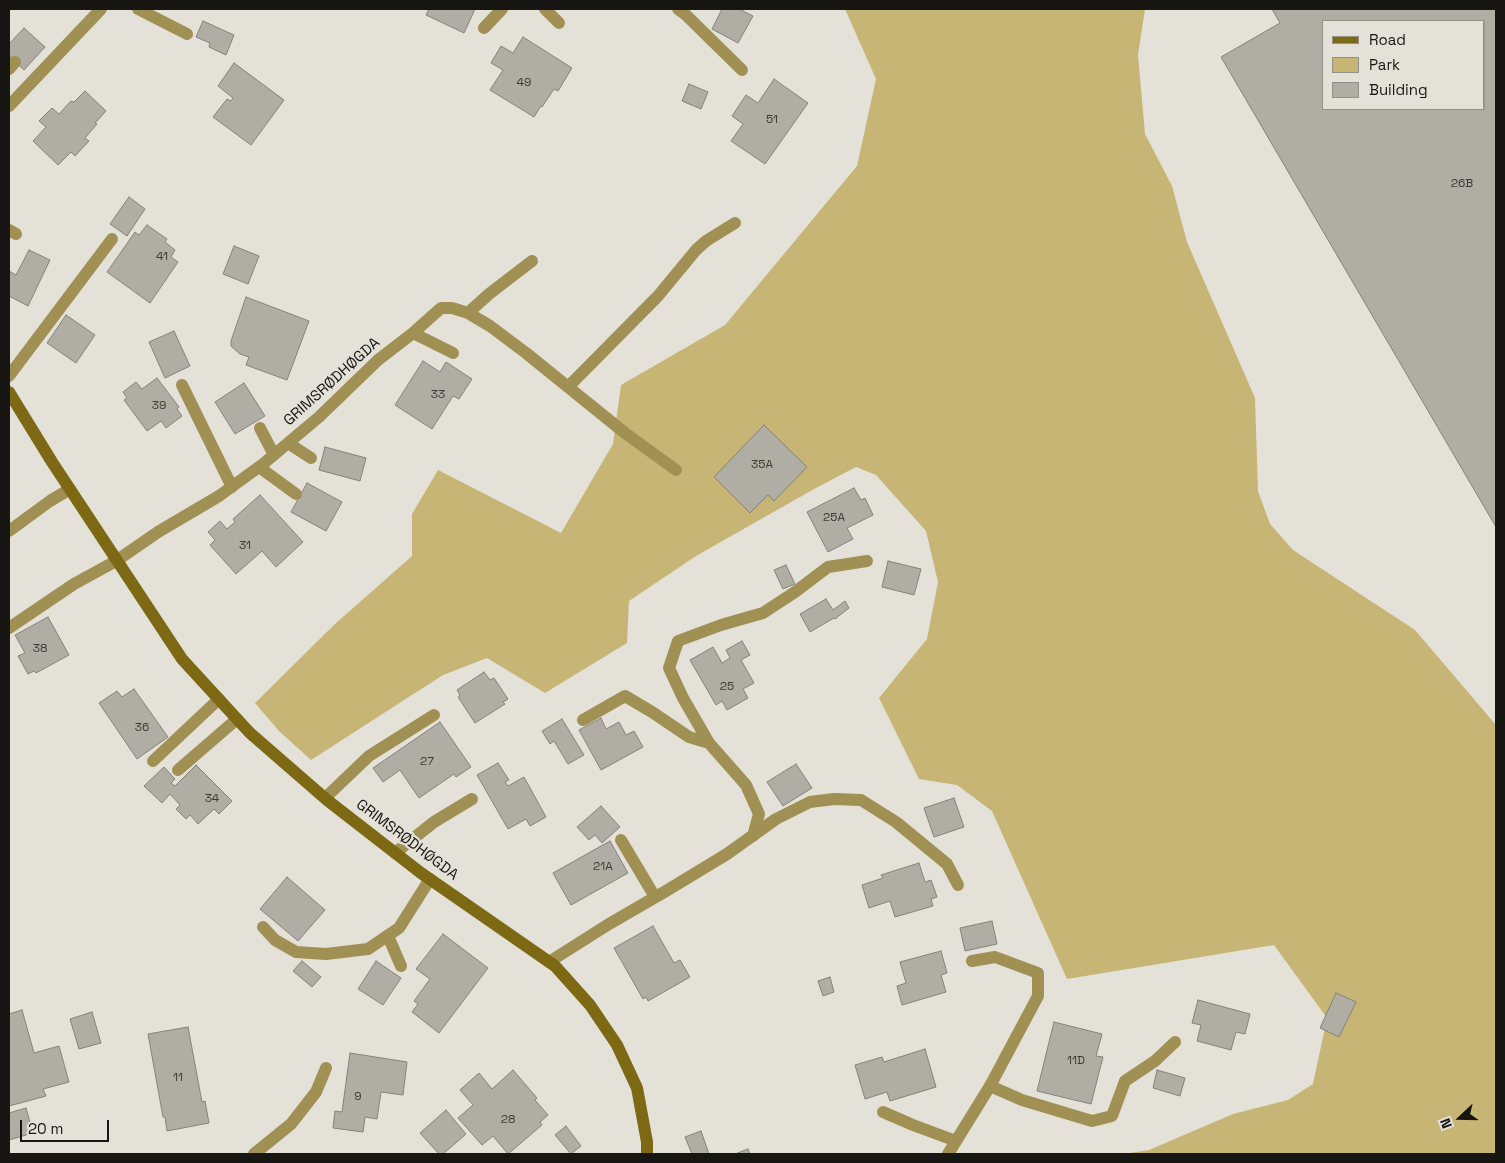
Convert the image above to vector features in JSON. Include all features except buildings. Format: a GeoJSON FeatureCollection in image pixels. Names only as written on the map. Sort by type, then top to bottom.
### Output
{"type":"FeatureCollection","features":[{"type":"Feature","properties":{"kind":"main road","name":"GRIMSRØDHØGDA"},"geometry":{"type":"LineString","coordinates":[[9,392],[70,490],[182,659],[250,733],[325,798],[430,880],[549,962],[590,1005],[617,1045],[637,1088],[647,1142],[647,1154]]}},
{"type":"Feature","properties":{"kind":"street"},"geometry":{"type":"LineString","coordinates":[[9,106],[102,9]]}},
{"type":"Feature","properties":{"kind":"street"},"geometry":{"type":"LineString","coordinates":[[138,9],[187,34]]}},
{"type":"Feature","properties":{"kind":"street"},"geometry":{"type":"LineString","coordinates":[[484,28],[502,9]]}},
{"type":"Feature","properties":{"kind":"street"},"geometry":{"type":"LineString","coordinates":[[545,9],[559,23]]}},
{"type":"Feature","properties":{"kind":"street"},"geometry":{"type":"LineString","coordinates":[[678,9],[686,14],[742,70]]}},
{"type":"Feature","properties":{"kind":"street"},"geometry":{"type":"LineString","coordinates":[[568,387],[658,296],[696,250],[706,241],[735,223]]}},
{"type":"Feature","properties":{"kind":"street"},"geometry":{"type":"LineString","coordinates":[[9,376],[112,239]]}},
{"type":"Feature","properties":{"kind":"street"},"geometry":{"type":"LineString","coordinates":[[468,313],[489,294],[532,261]]}},
{"type":"Feature","properties":{"kind":"street","name":"GRIMSRØDHØGDA"},"geometry":{"type":"LineString","coordinates":[[116,560],[232,487],[274,456],[319,417],[378,360],[441,308],[452,308],[468,313],[518,347],[625,433],[676,470]]}},
{"type":"Feature","properties":{"kind":"street"},"geometry":{"type":"LineString","coordinates":[[413,333],[452,354]]}},
{"type":"Feature","properties":{"kind":"street"},"geometry":{"type":"LineString","coordinates":[[182,385],[232,487]]}},
{"type":"Feature","properties":{"kind":"street"},"geometry":{"type":"LineString","coordinates":[[260,428],[274,456]]}},
{"type":"Feature","properties":{"kind":"street"},"geometry":{"type":"LineString","coordinates":[[288,443],[311,458]]}},
{"type":"Feature","properties":{"kind":"street"},"geometry":{"type":"LineString","coordinates":[[259,467],[296,494]]}},
{"type":"Feature","properties":{"kind":"street"},"geometry":{"type":"LineString","coordinates":[[9,531],[50,501],[70,490]]}},
{"type":"Feature","properties":{"kind":"street"},"geometry":{"type":"LineString","coordinates":[[9,628],[74,584],[116,560]]}},
{"type":"Feature","properties":{"kind":"street"},"geometry":{"type":"LineString","coordinates":[[752,836],[760,814],[746,786],[710,743],[683,698],[670,668],[678,642],[721,625],[763,613],[828,567],[867,561]]}},
{"type":"Feature","properties":{"kind":"street"},"geometry":{"type":"LineString","coordinates":[[583,720],[625,696],[689,737],[710,743]]}},
{"type":"Feature","properties":{"kind":"street"},"geometry":{"type":"LineString","coordinates":[[152,761],[219,699]]}},
{"type":"Feature","properties":{"kind":"street"},"geometry":{"type":"LineString","coordinates":[[325,798],[369,756],[434,715]]}},
{"type":"Feature","properties":{"kind":"street"},"geometry":{"type":"LineString","coordinates":[[178,770],[237,719]]}},
{"type":"Feature","properties":{"kind":"street"},"geometry":{"type":"LineString","coordinates":[[395,853],[434,822],[472,799]]}},
{"type":"Feature","properties":{"kind":"street"},"geometry":{"type":"LineString","coordinates":[[549,962],[728,854],[776,819],[810,802],[834,799],[861,800],[896,822],[947,864],[958,885]]}},
{"type":"Feature","properties":{"kind":"street"},"geometry":{"type":"LineString","coordinates":[[621,840],[655,897]]}},
{"type":"Feature","properties":{"kind":"street"},"geometry":{"type":"LineString","coordinates":[[263,928],[274,940],[296,952],[326,954],[368,949],[398,928],[430,880]]}},
{"type":"Feature","properties":{"kind":"street"},"geometry":{"type":"LineString","coordinates":[[388,936],[401,966]]}},
{"type":"Feature","properties":{"kind":"street"},"geometry":{"type":"LineString","coordinates":[[948,1154],[990,1086],[1038,996],[1038,973],[995,957],[972,960]]}},
{"type":"Feature","properties":{"kind":"street"},"geometry":{"type":"LineString","coordinates":[[990,1086],[1022,1100],[1092,1121],[1112,1116],[1124,1082],[1155,1061],[1175,1042]]}},
{"type":"Feature","properties":{"kind":"street"},"geometry":{"type":"LineString","coordinates":[[254,1154],[291,1124],[316,1092],[326,1068]]}},
{"type":"Feature","properties":{"kind":"street"},"geometry":{"type":"LineString","coordinates":[[884,1112],[956,1141]]}},
{"type":"Feature","properties":{"kind":"green space"},"geometry":{"type":"Polygon","coordinates":[[[845,9],[1145,9],[1138,55],[1145,134],[1172,186],[1187,242],[1255,398],[1258,491],[1270,524],[1293,550],[1415,630],[1496,725],[1496,1154],[1123,1154],[1149,1150],[1233,1114],[1288,1100],[1313,1084],[1327,1018],[1274,945],[1067,979],[992,811],[957,785],[919,779],[879,698],[927,639],[938,582],[926,531],[876,475],[856,467],[696,556],[629,601],[627,643],[545,693],[487,658],[443,675],[311,760],[279,731],[255,703],[335,624],[412,556],[412,514],[438,470],[561,533],[613,444],[621,385],[725,325],[857,166],[876,79],[845,9]]]}}]}
